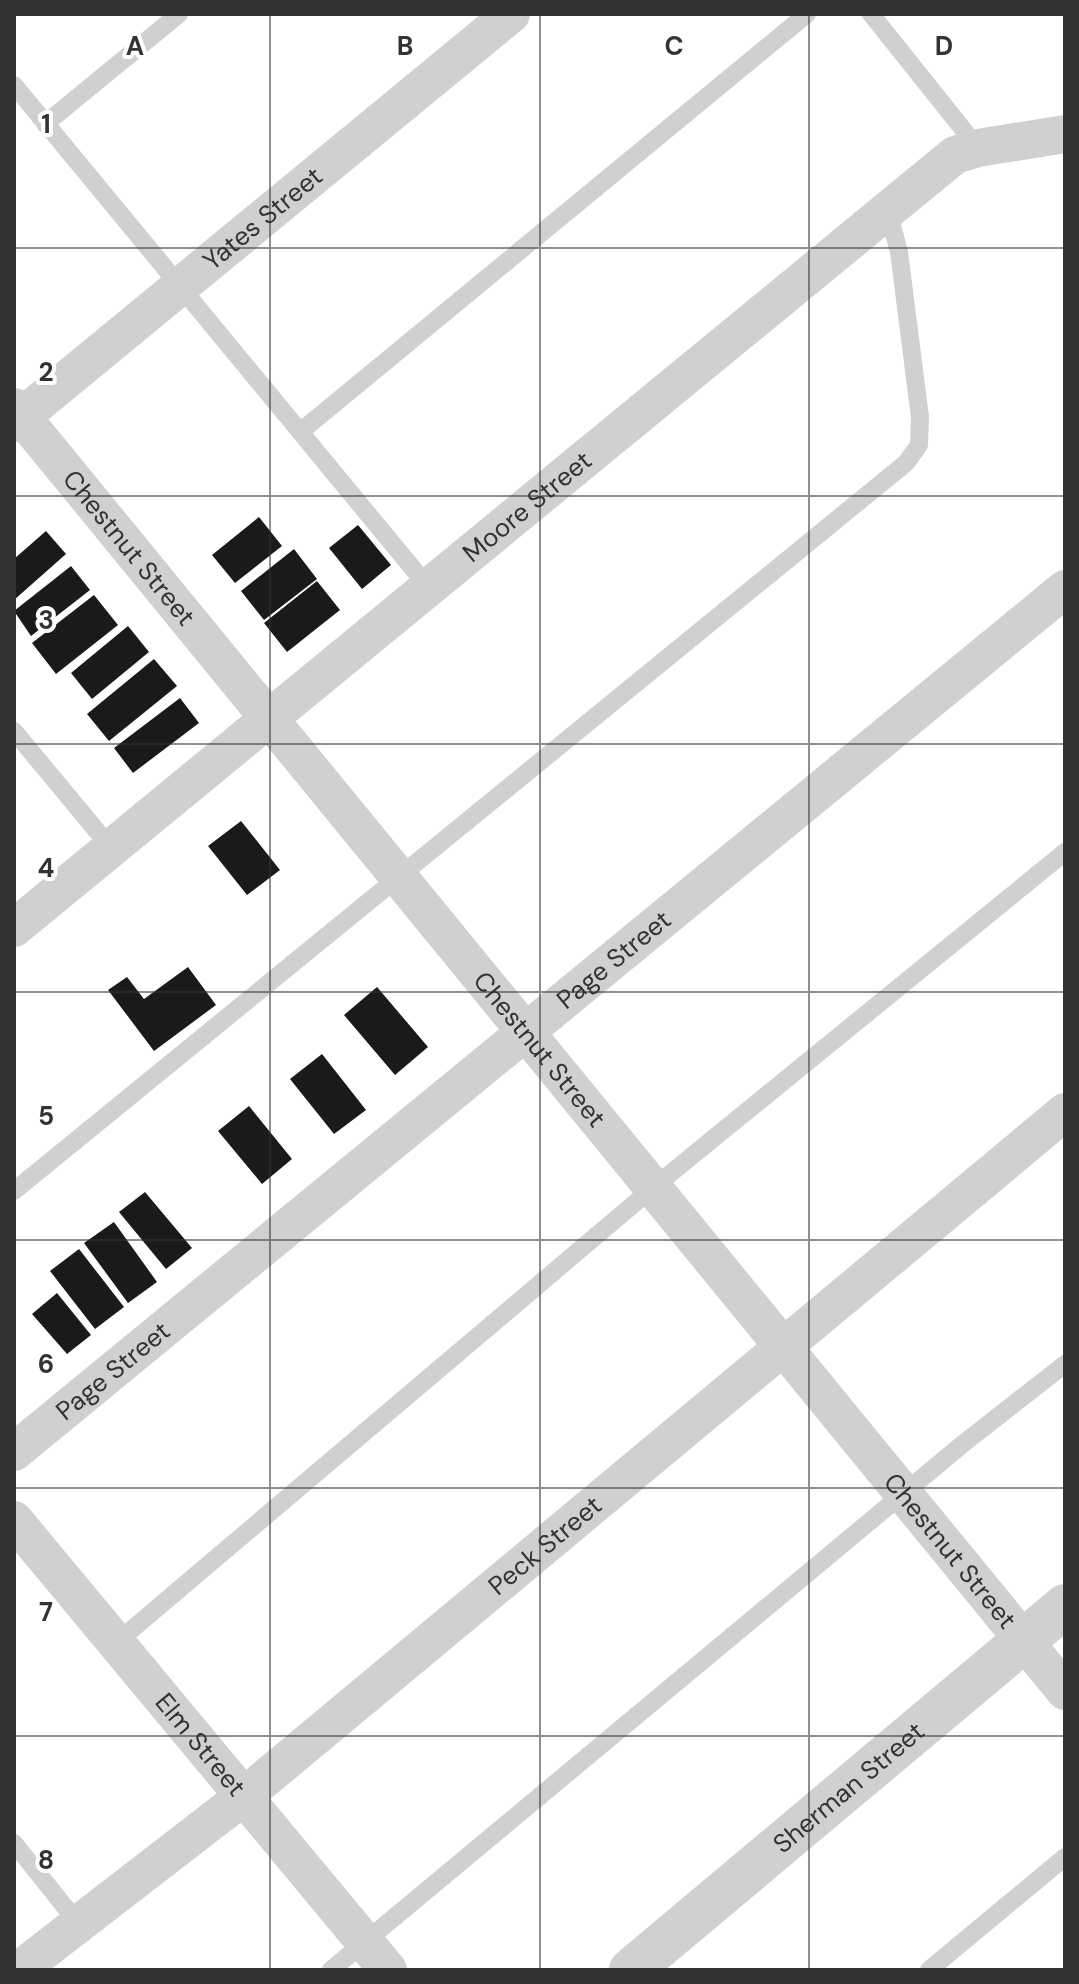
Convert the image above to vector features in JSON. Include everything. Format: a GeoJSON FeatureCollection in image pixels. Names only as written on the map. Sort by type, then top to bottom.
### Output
{"type":"FeatureCollection","features":[{"type":"Feature","properties":{"kind":"street","name":"Yates Street"},"geometry":{"type":"LineString","coordinates":[[17,416],[181,288],[511,14]]}},
{"type":"Feature","properties":{"kind":"street","name":"Moore Street"},"geometry":{"type":"LineString","coordinates":[[14,928],[955,155],[978,148],[1065,134]]}},
{"type":"Feature","properties":{"kind":"street","name":"Chestnut Street"},"geometry":{"type":"LineString","coordinates":[[17,416],[271,717],[655,1186],[782,1348],[1065,1691]]}},
{"type":"Feature","properties":{"kind":"street","name":"Page Street"},"geometry":{"type":"LineString","coordinates":[[14,1452],[1065,589]]}},
{"type":"Feature","properties":{"kind":"street","name":"Peck Street"},"geometry":{"type":"LineString","coordinates":[[19,1970],[77,1922],[243,1797],[1065,1112]]}},
{"type":"Feature","properties":{"kind":"street","name":"Elm Street"},"geometry":{"type":"LineString","coordinates":[[14,1520],[376,1956]]}},
{"type":"Feature","properties":{"kind":"street","name":"Sherman Street"},"geometry":{"type":"LineString","coordinates":[[631,1970],[1065,1606]]}},
{"type":"Feature","properties":{"kind":"lane"},"geometry":{"type":"LineString","coordinates":[[45,124],[179,14]]}},
{"type":"Feature","properties":{"kind":"lane"},"geometry":{"type":"LineString","coordinates":[[300,432],[807,14]]}},
{"type":"Feature","properties":{"kind":"lane"},"geometry":{"type":"LineString","coordinates":[[871,14],[978,148]]}},
{"type":"Feature","properties":{"kind":"lane"},"geometry":{"type":"LineString","coordinates":[[14,85],[429,588]]}},
{"type":"Feature","properties":{"kind":"lane"},"geometry":{"type":"LineString","coordinates":[[14,1191],[888,480],[919,445],[920,417],[899,252],[888,210]]}},
{"type":"Feature","properties":{"kind":"lane"},"geometry":{"type":"LineString","coordinates":[[14,731],[111,848]]}},
{"type":"Feature","properties":{"kind":"lane"},"geometry":{"type":"LineString","coordinates":[[117,1642],[655,1186],[1065,852]]}},
{"type":"Feature","properties":{"kind":"lane"},"geometry":{"type":"LineString","coordinates":[[331,1970],[376,1956],[904,1496],[1065,1364]]}},
{"type":"Feature","properties":{"kind":"lane"},"geometry":{"type":"LineString","coordinates":[[14,1843],[77,1922]]}},
{"type":"Feature","properties":{"kind":"lane"},"geometry":{"type":"LineString","coordinates":[[929,1970],[1065,1857]]}},
{"type":"Feature","properties":{"kind":"building"},"geometry":{"type":"Polygon","coordinates":[[[259,517],[282,546],[235,583],[212,555],[259,517]]]}},
{"type":"Feature","properties":{"kind":"building"},"geometry":{"type":"Polygon","coordinates":[[[358,525],[391,565],[362,589],[329,548],[358,525]]]}},
{"type":"Feature","properties":{"kind":"building"},"geometry":{"type":"Polygon","coordinates":[[[46,531],[66,554],[14,600],[14,559],[46,531]]]}},
{"type":"Feature","properties":{"kind":"building"},"geometry":{"type":"Polygon","coordinates":[[[294,549],[317,579],[264,620],[241,591],[294,549]]]}},
{"type":"Feature","properties":{"kind":"building"},"geometry":{"type":"Polygon","coordinates":[[[71,566],[90,590],[31,636],[14,611],[71,566]]]}},
{"type":"Feature","properties":{"kind":"building"},"geometry":{"type":"Polygon","coordinates":[[[317,581],[340,610],[287,652],[264,623],[317,581]]]}},
{"type":"Feature","properties":{"kind":"building"},"geometry":{"type":"Polygon","coordinates":[[[94,595],[118,625],[56,674],[32,643],[94,595]]]}},
{"type":"Feature","properties":{"kind":"building"},"geometry":{"type":"Polygon","coordinates":[[[128,626],[149,652],[92,699],[71,673],[128,626]]]}},
{"type":"Feature","properties":{"kind":"building"},"geometry":{"type":"Polygon","coordinates":[[[154,659],[177,686],[109,741],[87,714],[154,659]]]}},
{"type":"Feature","properties":{"kind":"building"},"geometry":{"type":"Polygon","coordinates":[[[180,698],[199,723],[133,773],[114,748],[180,698]]]}},
{"type":"Feature","properties":{"kind":"building"},"geometry":{"type":"Polygon","coordinates":[[[241,821],[280,870],[247,895],[208,846],[241,821]]]}},
{"type":"Feature","properties":{"kind":"building"},"geometry":{"type":"Polygon","coordinates":[[[188,967],[216,1005],[154,1051],[108,990],[127,977],[144,999],[188,967]]]}},
{"type":"Feature","properties":{"kind":"building"},"geometry":{"type":"Polygon","coordinates":[[[377,987],[428,1047],[395,1075],[344,1015],[377,987]]]}},
{"type":"Feature","properties":{"kind":"building"},"geometry":{"type":"Polygon","coordinates":[[[322,1054],[366,1110],[334,1134],[290,1079],[322,1054]]]}},
{"type":"Feature","properties":{"kind":"building"},"geometry":{"type":"Polygon","coordinates":[[[249,1106],[292,1159],[262,1184],[218,1131],[249,1106]]]}},
{"type":"Feature","properties":{"kind":"building"},"geometry":{"type":"Polygon","coordinates":[[[145,1192],[192,1248],[166,1269],[119,1212],[145,1192]]]}},
{"type":"Feature","properties":{"kind":"building"},"geometry":{"type":"Polygon","coordinates":[[[114,1222],[157,1282],[128,1303],[84,1243],[114,1222]]]}},
{"type":"Feature","properties":{"kind":"building"},"geometry":{"type":"Polygon","coordinates":[[[79,1249],[124,1307],[95,1329],[50,1271],[79,1249]]]}},
{"type":"Feature","properties":{"kind":"building"},"geometry":{"type":"Polygon","coordinates":[[[57,1293],[91,1335],[67,1354],[32,1314],[57,1293]]]}}]}
